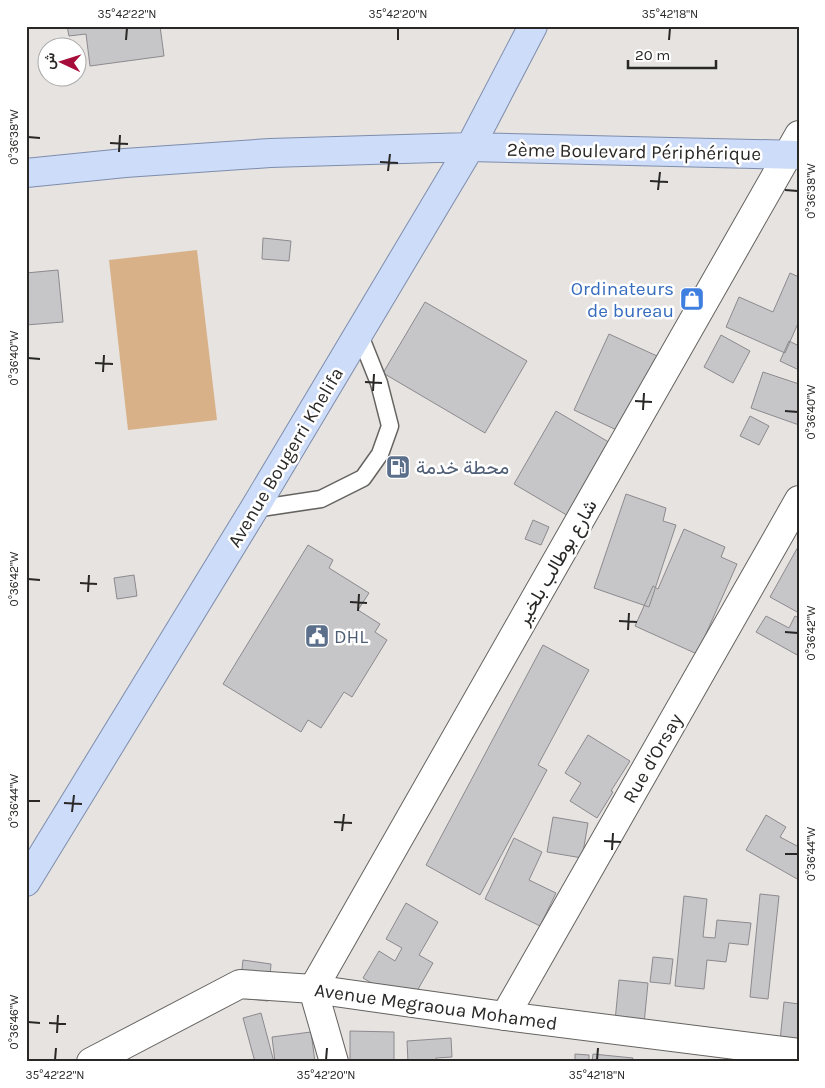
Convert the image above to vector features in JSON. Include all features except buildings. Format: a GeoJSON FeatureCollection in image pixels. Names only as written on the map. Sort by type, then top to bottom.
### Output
{"type":"FeatureCollection","features":[{"type":"Feature","properties":{"kind":"main road","name":"Avenue Bougerri Khelifa"},"geometry":{"type":"LineString","coordinates":[[26,882],[254,509],[470,147],[533,26]]}},
{"type":"Feature","properties":{"kind":"main road","name":"2ème Boulevard Périphérique"},"geometry":{"type":"LineString","coordinates":[[26,173],[125,163],[270,153],[470,147],[795,148]]}},
{"type":"Feature","properties":{"kind":"street","name":"شارع بوطالب بلخير"},"geometry":{"type":"LineString","coordinates":[[313,989],[795,148]]}},
{"type":"Feature","properties":{"kind":"street","name":"Rue d'Orsay"},"geometry":{"type":"LineString","coordinates":[[505,1016],[799,500]]}},
{"type":"Feature","properties":{"kind":"street","name":"Avenue Megraoua Mohamed"},"geometry":{"type":"LineString","coordinates":[[91,1062],[240,984],[313,989],[505,1016],[799,1053]]}},
{"type":"Feature","properties":{"kind":"street"},"geometry":{"type":"LineString","coordinates":[[313,989],[334,1062]]}},
{"type":"Feature","properties":{"kind":"lane"},"geometry":{"type":"LineString","coordinates":[[254,509],[321,499],[363,478],[380,454],[390,426],[379,383],[359,333]]}},
{"type":"Feature","properties":{"kind":"shaded area"},"geometry":{"type":"Polygon","coordinates":[[[197,250],[217,420],[128,430],[109,260],[197,250]]]}},
{"type":"Feature","properties":{"kind":"place","name":"Ordinateurs de bureau"},"geometry":{"type":"Point","coordinates":[692,299]}},
{"type":"Feature","properties":{"kind":"place","name":"محطة خدمة"},"geometry":{"type":"Point","coordinates":[398,467]}},
{"type":"Feature","properties":{"kind":"place","name":"DHL"},"geometry":{"type":"Point","coordinates":[317,636]}}]}
